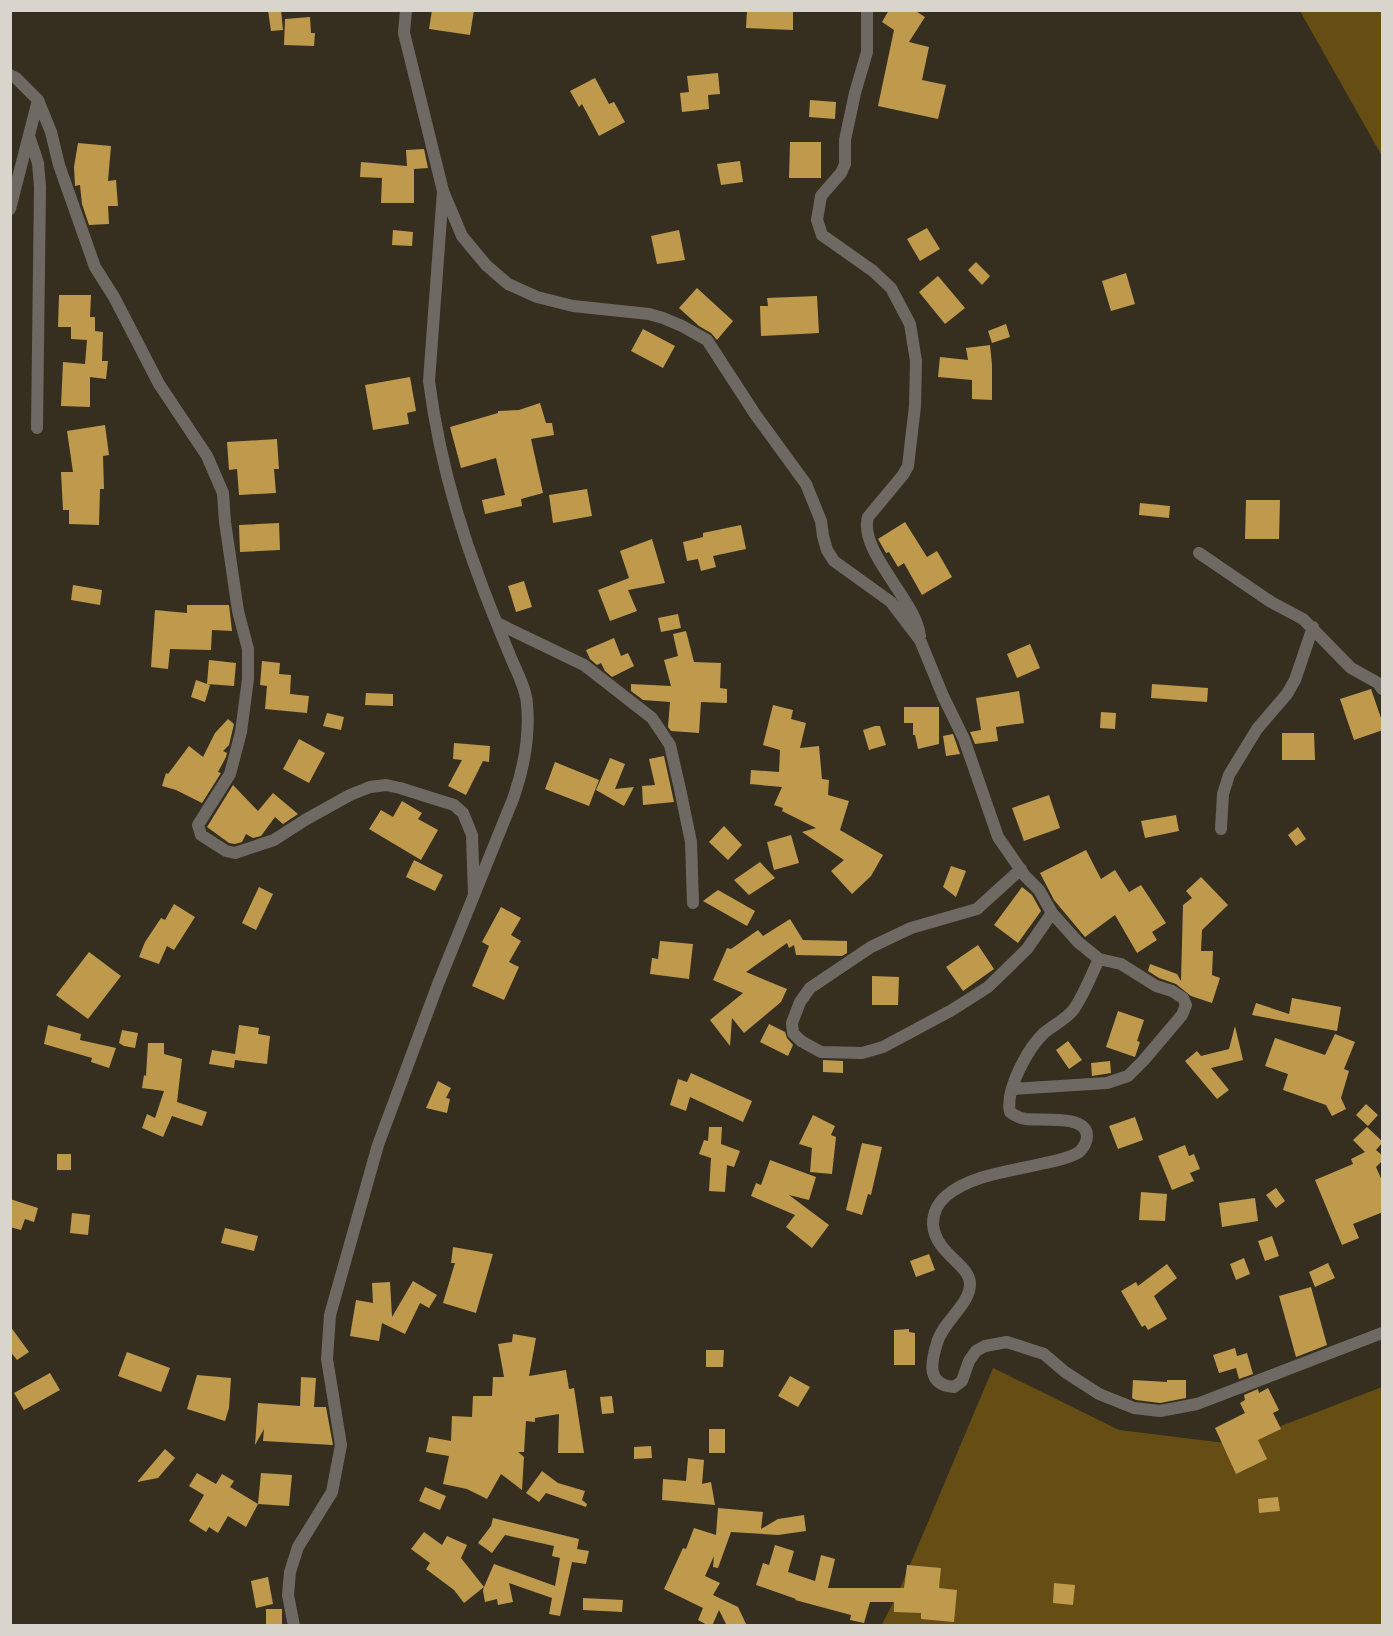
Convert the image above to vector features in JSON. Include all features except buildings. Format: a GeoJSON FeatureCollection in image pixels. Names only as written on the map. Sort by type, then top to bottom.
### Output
{"type":"FeatureCollection","features":[{"type":"Feature","properties":{"kind":"street"},"geometry":{"type":"LineString","coordinates":[[406,10],[405,33],[443,191],[462,236],[486,265],[508,284],[521,291],[573,306],[649,314],[682,326],[707,340],[761,423],[806,484],[821,521],[827,550],[834,561],[891,602],[920,640]]}},
{"type":"Feature","properties":{"kind":"street"},"geometry":{"type":"LineString","coordinates":[[867,10],[867,52],[845,140],[845,164],[842,173],[821,196],[817,220],[822,235],[891,288],[910,324],[916,361],[915,406],[908,466],[868,517],[866,524],[872,545],[914,615],[920,640],[942,696],[964,739],[998,837],[1039,890],[1052,913],[1078,942],[1099,959],[1121,964],[1156,986],[1172,991],[1183,998],[1186,1005],[1182,1015],[1128,1076],[1107,1083],[1012,1089]]}},
{"type":"Feature","properties":{"kind":"street"},"geometry":{"type":"LineString","coordinates":[[10,75],[38,100],[51,132],[59,165],[95,267],[159,384],[207,456],[223,493],[238,611],[248,649],[248,679],[242,732],[230,774],[198,825],[198,830],[226,851],[235,853],[274,840],[314,814],[370,787],[386,785],[400,788],[454,806],[463,813],[472,835],[474,895]]}},
{"type":"Feature","properties":{"kind":"street"},"geometry":{"type":"LineString","coordinates":[[10,209],[38,100]]}},
{"type":"Feature","properties":{"kind":"street"},"geometry":{"type":"LineString","coordinates":[[29,136],[38,163],[40,187],[37,428]]}},
{"type":"Feature","properties":{"kind":"street"},"geometry":{"type":"LineString","coordinates":[[294,1626],[288,1595],[290,1572],[298,1547],[332,1492],[341,1445],[327,1359],[330,1315],[378,1145],[438,984],[516,791],[527,750],[527,702],[452,499],[431,401],[429,381],[431,330],[443,191]]}},
{"type":"Feature","properties":{"kind":"street"},"geometry":{"type":"LineString","coordinates":[[1198,553],[1271,602],[1303,619],[1351,668],[1378,683],[1383,689]]}},
{"type":"Feature","properties":{"kind":"street"},"geometry":{"type":"LineString","coordinates":[[496,623],[584,665],[652,718],[670,745],[680,789],[691,842],[693,903]]}},
{"type":"Feature","properties":{"kind":"street"},"geometry":{"type":"LineString","coordinates":[[1221,830],[1223,794],[1228,775],[1257,729],[1287,694],[1295,680],[1313,627]]}},
{"type":"Feature","properties":{"kind":"street"},"geometry":{"type":"LineString","coordinates":[[1021,869],[977,909],[911,928],[871,947],[817,982],[800,1002],[792,1023],[793,1033],[801,1041],[821,1052],[862,1053],[883,1047],[952,1010],[988,987],[1027,949],[1052,913]]}},
{"type":"Feature","properties":{"kind":"street"},"geometry":{"type":"LineString","coordinates":[[1099,959],[1085,991],[1072,1012],[1044,1034],[1029,1050],[1008,1104],[1010,1112],[1018,1118],[1075,1122],[1085,1128],[1086,1144],[1080,1151],[1058,1160],[967,1183],[945,1197],[934,1212],[934,1234],[939,1245],[967,1274],[970,1282],[969,1293],[939,1335],[932,1359],[935,1378],[945,1387],[954,1387],[962,1381],[969,1361],[976,1351],[985,1346],[1007,1342],[1044,1354],[1065,1372],[1099,1394],[1134,1408],[1160,1411],[1197,1404],[1383,1333]]}},
{"type":"Feature","properties":{"kind":"shaded area"},"geometry":{"type":"Polygon","coordinates":[[[1300,11],[1382,11],[1382,156],[1300,11]]]}},
{"type":"Feature","properties":{"kind":"shaded area"},"geometry":{"type":"Polygon","coordinates":[[[993,1368],[1119,1430],[1234,1444],[1382,1387],[1382,1625],[881,1626],[899,1591],[993,1368]]]}}]}
